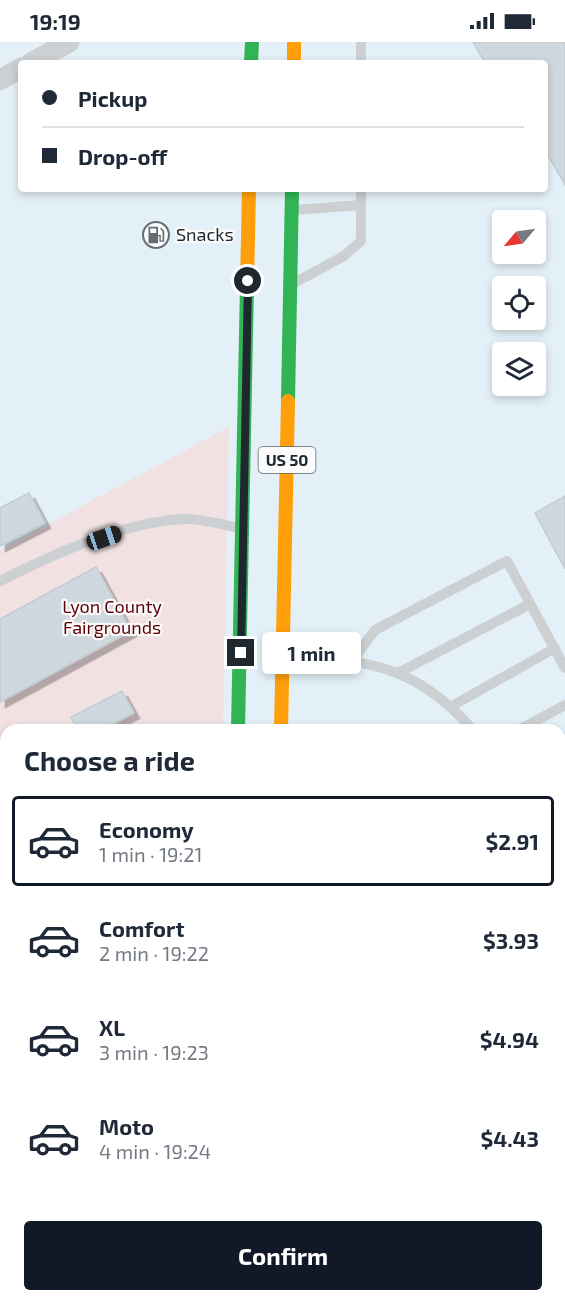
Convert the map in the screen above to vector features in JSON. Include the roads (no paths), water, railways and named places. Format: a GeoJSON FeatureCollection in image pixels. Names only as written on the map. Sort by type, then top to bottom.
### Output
{"type":"FeatureCollection","features":[{"type":"Feature","properties":{"kind":"main road"},"geometry":{"type":"LineString","coordinates":[[251,60],[252,42]]}},
{"type":"Feature","properties":{"kind":"main road"},"geometry":{"type":"LineString","coordinates":[[294,42],[294,60]]}},
{"type":"Feature","properties":{"kind":"main road","name":"US 50"},"geometry":{"type":"LineString","coordinates":[[238,724],[249,192]]}},
{"type":"Feature","properties":{"kind":"main road","name":"US 50"},"geometry":{"type":"LineString","coordinates":[[281,724],[292,192]]}},
{"type":"Feature","properties":{"kind":"street"},"geometry":{"type":"LineString","coordinates":[[36,60],[69,42]]}},
{"type":"Feature","properties":{"kind":"street"},"geometry":{"type":"LineString","coordinates":[[0,80],[18,70]]}},
{"type":"Feature","properties":{"kind":"lane"},"geometry":{"type":"LineString","coordinates":[[361,42],[361,60]]}},
{"type":"Feature","properties":{"kind":"lane"},"geometry":{"type":"LineString","coordinates":[[291,284],[344,256],[361,241],[361,192]]}},
{"type":"Feature","properties":{"kind":"lane"},"geometry":{"type":"LineString","coordinates":[[292,210],[361,205]]}},
{"type":"Feature","properties":{"kind":"lane"},"geometry":{"type":"LineString","coordinates":[[0,581],[48,557],[140,525],[186,518],[241,528]]}},
{"type":"Feature","properties":{"kind":"lane"},"geometry":{"type":"LineString","coordinates":[[352,661],[375,630],[507,561],[565,668]]}},
{"type":"Feature","properties":{"kind":"lane"},"geometry":{"type":"LineString","coordinates":[[398,673],[530,604]]}},
{"type":"Feature","properties":{"kind":"lane"},"geometry":{"type":"LineString","coordinates":[[452,706],[555,648]]}},
{"type":"Feature","properties":{"kind":"lane"},"geometry":{"type":"LineString","coordinates":[[283,652],[371,663],[398,673],[413,679],[452,706],[468,724]]}},
{"type":"Feature","properties":{"kind":"lane"},"geometry":{"type":"LineString","coordinates":[[530,724],[565,705]]}},
{"type":"Feature","properties":{"kind":"place","name":"Snacks"},"geometry":{"type":"Point","coordinates":[156,235]}},
{"type":"Feature","properties":{"kind":"park label","name":"Lyon County Fairgrounds"},"geometry":{"type":"Point","coordinates":[112,617]}}]}
